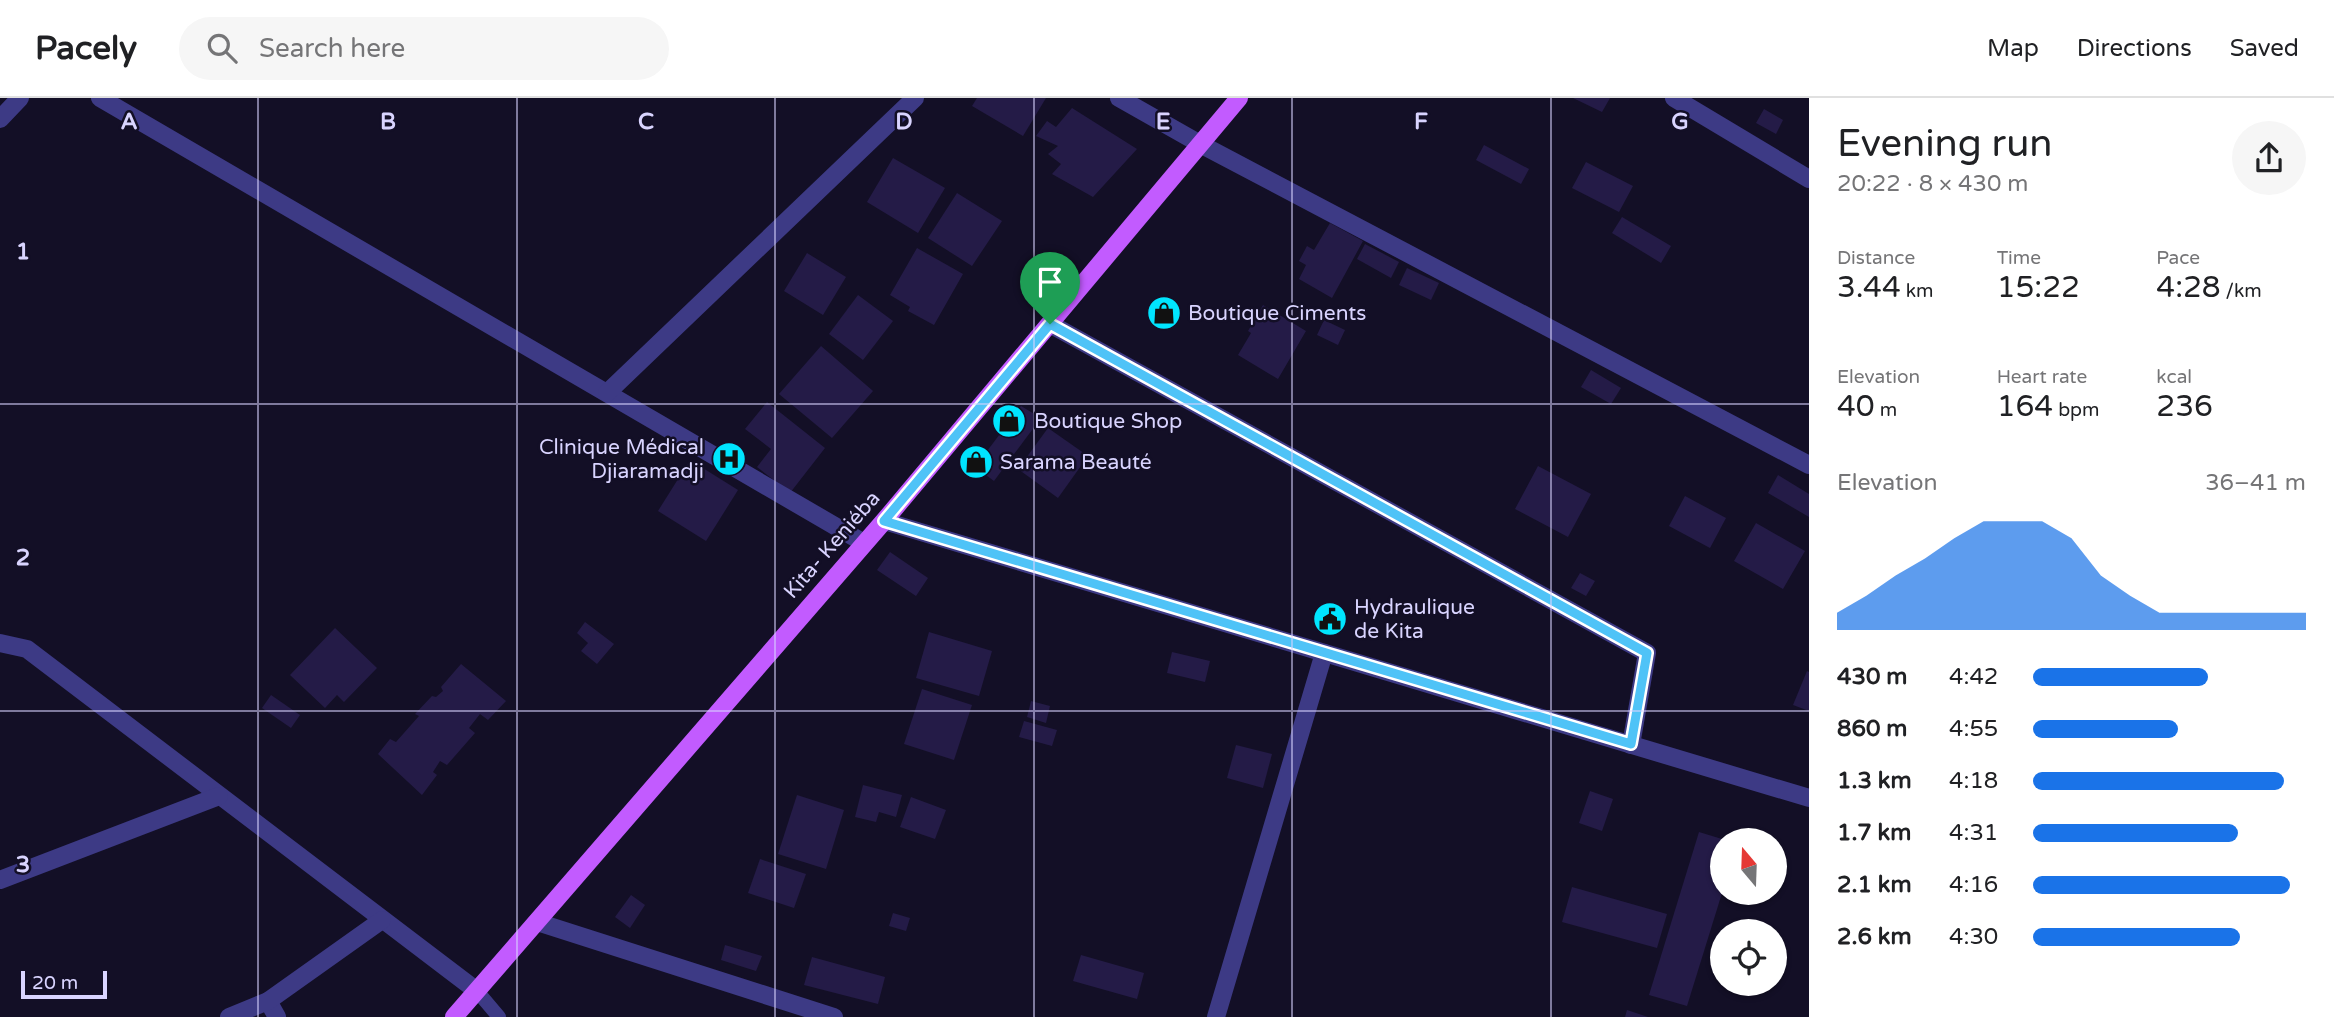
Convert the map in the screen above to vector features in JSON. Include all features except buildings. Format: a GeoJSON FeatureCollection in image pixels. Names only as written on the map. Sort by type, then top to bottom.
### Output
{"type":"FeatureCollection","features":[{"type":"Feature","properties":{"kind":"main road","name":"Kita- Keniéba"},"geometry":{"type":"LineString","coordinates":[[454,1017],[884,521],[1239,98]]}},
{"type":"Feature","properties":{"kind":"street"},"geometry":{"type":"LineString","coordinates":[[0,119],[20,98]]}},
{"type":"Feature","properties":{"kind":"street"},"geometry":{"type":"LineString","coordinates":[[100,98],[864,543]]}},
{"type":"Feature","properties":{"kind":"street"},"geometry":{"type":"LineString","coordinates":[[607,393],[915,98]]}},
{"type":"Feature","properties":{"kind":"street"},"geometry":{"type":"LineString","coordinates":[[1119,98],[1202,145],[1809,465]]}},
{"type":"Feature","properties":{"kind":"street"},"geometry":{"type":"LineString","coordinates":[[1674,98],[1809,179]]}},
{"type":"Feature","properties":{"kind":"street"},"geometry":{"type":"LineString","coordinates":[[1050,324],[1647,653],[1631,744]]}},
{"type":"Feature","properties":{"kind":"street"},"geometry":{"type":"LineString","coordinates":[[884,521],[1809,797]]}},
{"type":"Feature","properties":{"kind":"street"},"geometry":{"type":"LineString","coordinates":[[0,643],[27,649],[477,991]]}},
{"type":"Feature","properties":{"kind":"street"},"geometry":{"type":"LineString","coordinates":[[1216,1017],[1324,653]]}},
{"type":"Feature","properties":{"kind":"street"},"geometry":{"type":"LineString","coordinates":[[0,880],[219,796]]}},
{"type":"Feature","properties":{"kind":"street"},"geometry":{"type":"LineString","coordinates":[[229,1017],[272,1009],[382,920]]}},
{"type":"Feature","properties":{"kind":"street"},"geometry":{"type":"LineString","coordinates":[[537,922],[834,1017]]}},
{"type":"Feature","properties":{"kind":"lane"},"geometry":{"type":"LineString","coordinates":[[477,991],[499,1017]]}},
{"type":"Feature","properties":{"kind":"place","name":"Boutique Ciments"},"geometry":{"type":"Point","coordinates":[1164,313]}},
{"type":"Feature","properties":{"kind":"place","name":"Boutique Shop"},"geometry":{"type":"Point","coordinates":[1009,421]}},
{"type":"Feature","properties":{"kind":"place","name":"Clinique Médical Djiaramadji"},"geometry":{"type":"Point","coordinates":[729,459]}},
{"type":"Feature","properties":{"kind":"place","name":"Sarama Beauté"},"geometry":{"type":"Point","coordinates":[976,462]}},
{"type":"Feature","properties":{"kind":"place","name":"Hydraulique de Kita"},"geometry":{"type":"Point","coordinates":[1330,619]}},
{"type":"Feature","properties":{"kind":"route"},"geometry":{"type":"LineString","coordinates":[[1050,324],[1647,653],[1631,744],[884,521],[1050,324]]}}]}
